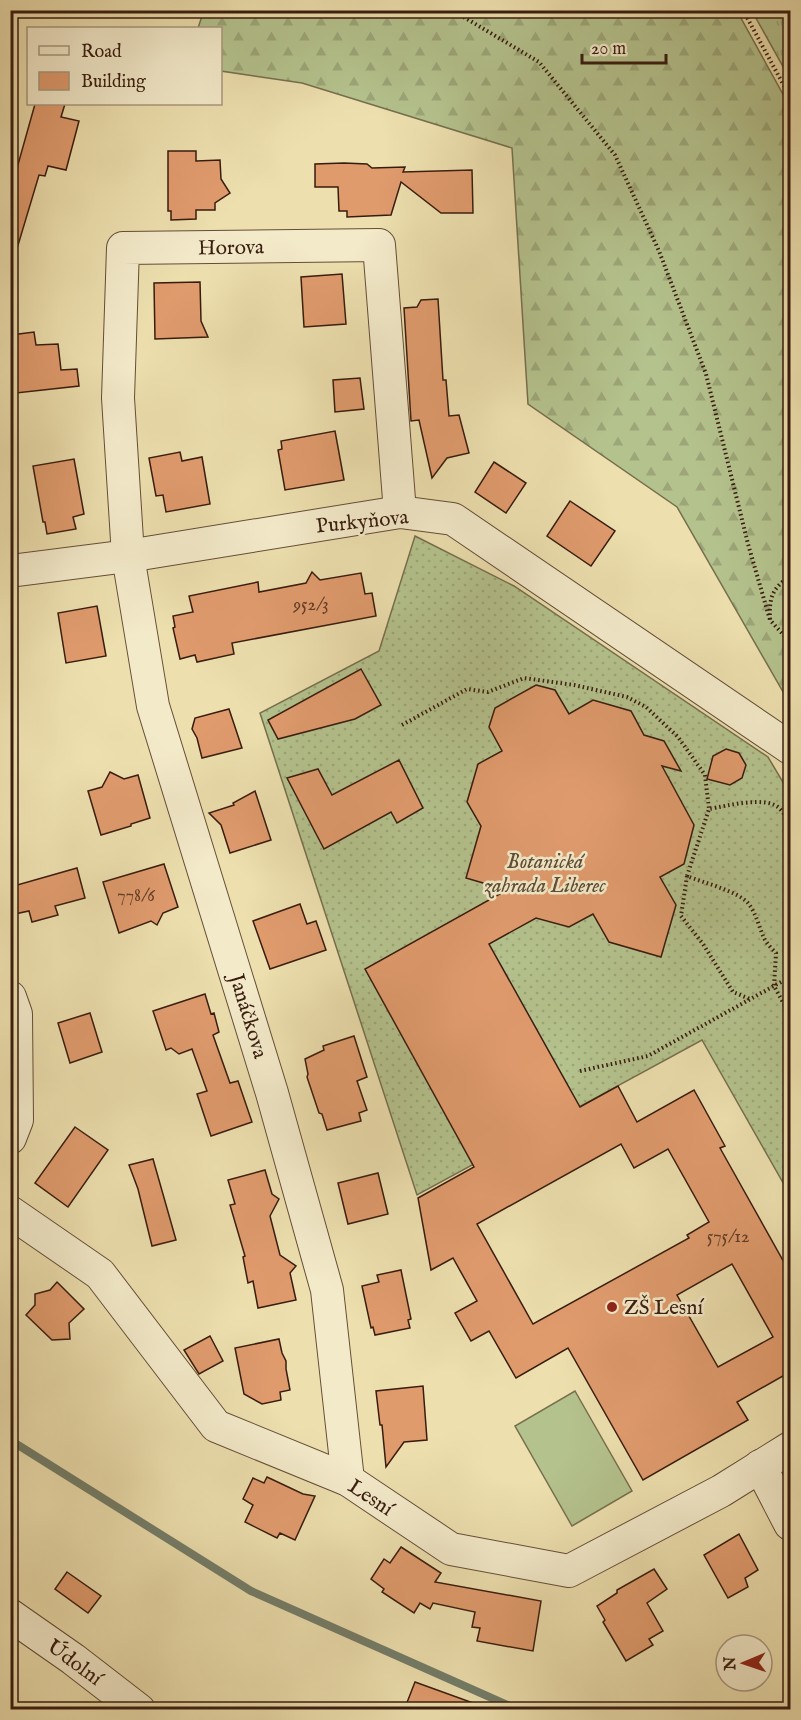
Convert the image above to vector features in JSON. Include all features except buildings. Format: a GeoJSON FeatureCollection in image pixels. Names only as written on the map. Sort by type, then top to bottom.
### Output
{"type":"FeatureCollection","features":[{"type":"Feature","properties":{"kind":"street","name":"Horova"},"geometry":{"type":"LineString","coordinates":[[128,555],[118,398],[123,248],[379,245],[400,512]]}},
{"type":"Feature","properties":{"kind":"street","name":"Purkyňova"},"geometry":{"type":"LineString","coordinates":[[10,571],[128,555],[400,512],[453,519],[790,748]]}},
{"type":"Feature","properties":{"kind":"street","name":"Janáčkova"},"geometry":{"type":"LineString","coordinates":[[128,555],[153,706],[272,1093],[327,1290],[348,1480]]}},
{"type":"Feature","properties":{"kind":"street"},"geometry":{"type":"LineString","coordinates":[[10,997],[16,1014],[17,1120],[10,1138]]}},
{"type":"Feature","properties":{"kind":"street","name":"Lesní"},"geometry":{"type":"LineString","coordinates":[[10,1212],[100,1274],[216,1426],[348,1480],[451,1549],[569,1571],[721,1491],[790,1448]]}},
{"type":"Feature","properties":{"kind":"street"},"geometry":{"type":"LineString","coordinates":[[760,1466],[790,1524]]}},
{"type":"Feature","properties":{"kind":"street","name":"Údolní"},"geometry":{"type":"LineString","coordinates":[[10,1615],[73,1659],[139,1710]]}},
{"type":"Feature","properties":{"kind":"path"},"geometry":{"type":"LineString","coordinates":[[452,10],[539,63],[615,154],[659,251],[705,374],[748,544],[770,620],[790,642]]}},
{"type":"Feature","properties":{"kind":"path"},"geometry":{"type":"LineString","coordinates":[[743,10],[790,97]]}},
{"type":"Feature","properties":{"kind":"path"},"geometry":{"type":"LineString","coordinates":[[770,620],[769,601],[777,585],[790,576]]}},
{"type":"Feature","properties":{"kind":"path"},"geometry":{"type":"LineString","coordinates":[[402,725],[467,689],[488,692],[524,678],[574,685],[627,698],[646,707],[678,737],[705,775],[709,809],[687,876],[681,916],[703,944],[733,992],[751,999]]}},
{"type":"Feature","properties":{"kind":"path"},"geometry":{"type":"LineString","coordinates":[[709,809],[750,802],[771,804],[780,807],[790,826]]}},
{"type":"Feature","properties":{"kind":"path"},"geometry":{"type":"LineString","coordinates":[[687,876],[715,888],[732,892],[748,903],[765,941],[776,953],[774,986],[790,1015]]}},
{"type":"Feature","properties":{"kind":"path"},"geometry":{"type":"LineString","coordinates":[[580,1071],[648,1056],[790,977]]}},
{"type":"Feature","properties":{"kind":"green space"},"geometry":{"type":"Polygon","coordinates":[[[204,10],[737,11],[790,107],[790,704],[677,507],[528,404],[512,148],[302,83],[222,71],[222,27],[198,27],[204,10]]]}},
{"type":"Feature","properties":{"kind":"green space"},"geometry":{"type":"Polygon","coordinates":[[[752,11],[790,11],[790,79],[752,11]]]}},
{"type":"Feature","properties":{"kind":"green space","name":"Botanická zahrada Liberec"},"geometry":{"type":"Polygon","coordinates":[[[415,536],[514,586],[768,757],[790,794],[790,1195],[702,1040],[417,1195],[260,713],[379,651],[415,536]]]}},
{"type":"Feature","properties":{"kind":"green space"},"geometry":{"type":"Polygon","coordinates":[[[575,1391],[632,1491],[572,1526],[515,1426],[575,1391]]]}},
{"type":"Feature","properties":{"kind":"waterway"},"geometry":{"type":"LineString","coordinates":[[10,1440],[251,1591],[519,1710]]}},
{"type":"Feature","properties":{"kind":"place","name":"ZŠ Lesní"},"geometry":{"type":"Point","coordinates":[612,1307]}}]}
